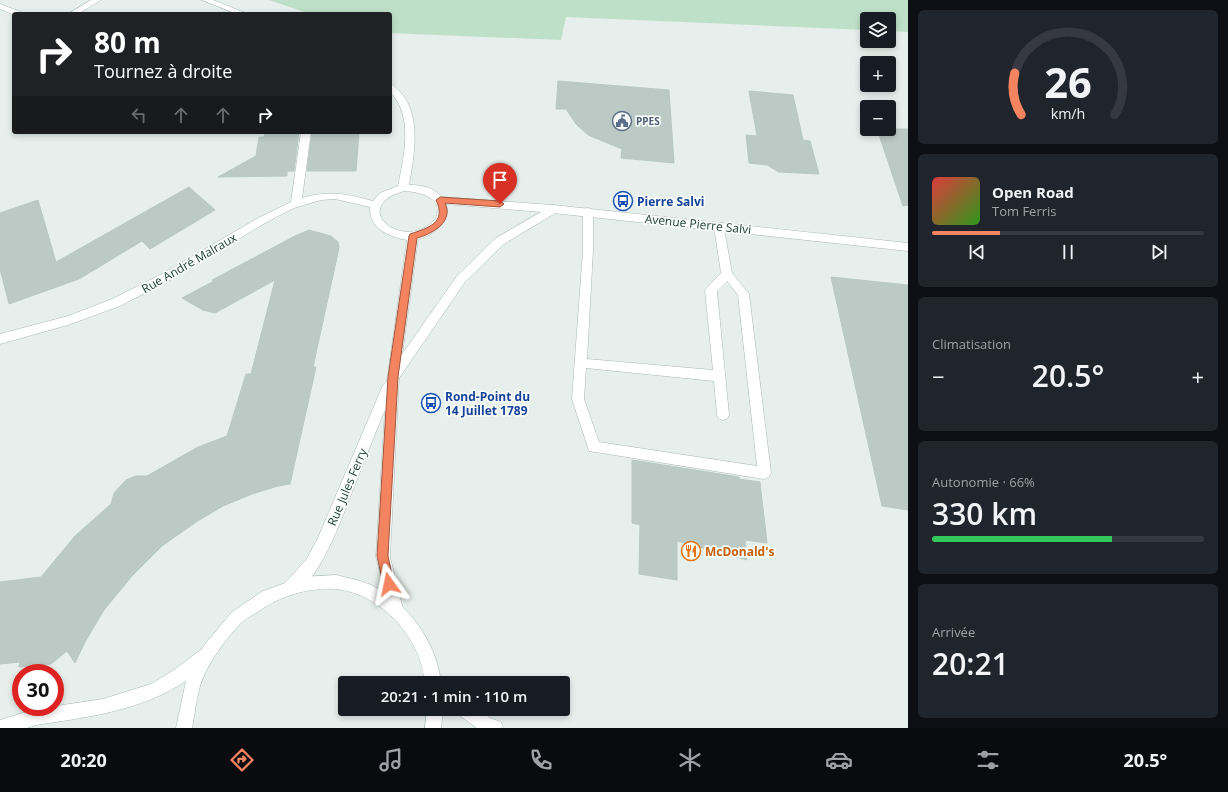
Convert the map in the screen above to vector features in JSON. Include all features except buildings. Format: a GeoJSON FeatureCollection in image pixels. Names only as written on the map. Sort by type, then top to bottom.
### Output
{"type":"FeatureCollection","features":[{"type":"Feature","properties":{"kind":"street"},"geometry":{"type":"LineString","coordinates":[[76,12],[97,0]]}},
{"type":"Feature","properties":{"kind":"street"},"geometry":{"type":"LineString","coordinates":[[206,0],[239,12]]}},
{"type":"Feature","properties":{"kind":"street"},"geometry":{"type":"LineString","coordinates":[[0,6],[14,12]]}},
{"type":"Feature","properties":{"kind":"street"},"geometry":{"type":"LineString","coordinates":[[392,89],[402,100],[409,126],[409,149],[403,188]]}},
{"type":"Feature","properties":{"kind":"street"},"geometry":{"type":"LineString","coordinates":[[296,204],[306,134]]}},
{"type":"Feature","properties":{"kind":"street"},"geometry":{"type":"LineString","coordinates":[[403,188],[425,190],[440,200],[443,207],[443,215],[440,222],[433,229],[424,233],[413,236],[401,236],[390,233],[382,228],[376,221],[374,212],[376,205],[387,194],[403,188]]}},
{"type":"Feature","properties":{"kind":"street","name":"Rue André Malraux"},"geometry":{"type":"LineString","coordinates":[[0,339],[42,328],[94,311],[131,296],[165,278],[276,212],[296,204],[335,196],[376,205]]}},
{"type":"Feature","properties":{"kind":"street","name":"Avenue Pierre Salvi"},"geometry":{"type":"LineString","coordinates":[[440,200],[553,208],[908,247]]}},
{"type":"Feature","properties":{"kind":"street"},"geometry":{"type":"LineString","coordinates":[[393,377],[461,279],[500,241],[553,208]]}},
{"type":"Feature","properties":{"kind":"street"},"geometry":{"type":"LineString","coordinates":[[588,212],[588,250],[582,363],[578,399],[594,447],[764,472],[743,294],[727,274],[719,226]]}},
{"type":"Feature","properties":{"kind":"street","name":"Rue Jules Ferry"},"geometry":{"type":"LineString","coordinates":[[396,608],[383,556],[393,377],[413,236]]}},
{"type":"Feature","properties":{"kind":"street"},"geometry":{"type":"LineString","coordinates":[[723,415],[711,290],[727,274]]}},
{"type":"Feature","properties":{"kind":"street"},"geometry":{"type":"LineString","coordinates":[[582,363],[719,376]]}},
{"type":"Feature","properties":{"kind":"street","name":"Rue Jules Ferry"},"geometry":{"type":"LineString","coordinates":[[289,588],[304,575],[315,561],[393,377]]}},
{"type":"Feature","properties":{"kind":"street"},"geometry":{"type":"LineString","coordinates":[[0,728],[36,717],[104,707],[154,691],[180,676],[208,653],[237,617],[268,596],[302,584],[336,582],[368,591],[396,608],[418,636],[428,660],[432,676]]}},
{"type":"Feature","properties":{"kind":"street"},"geometry":{"type":"LineString","coordinates":[[184,728],[193,684],[208,653]]}},
{"type":"Feature","properties":{"kind":"street"},"geometry":{"type":"LineString","coordinates":[[428,660],[438,676]]}},
{"type":"Feature","properties":{"kind":"street"},"geometry":{"type":"LineString","coordinates":[[432,728],[434,716]]}},
{"type":"Feature","properties":{"kind":"street"},"geometry":{"type":"LineString","coordinates":[[475,716],[485,724],[494,728]]}},
{"type":"Feature","properties":{"kind":"green space"},"geometry":{"type":"Polygon","coordinates":[[[269,0],[908,0],[908,32],[896,31],[896,12],[860,12],[860,30],[566,17],[561,40],[392,33],[392,12],[304,12],[269,0]]]}},
{"type":"Feature","properties":{"kind":"place","name":"PPES"},"geometry":{"type":"Point","coordinates":[622,121]}},
{"type":"Feature","properties":{"kind":"place","name":"Pierre Salvi"},"geometry":{"type":"Point","coordinates":[623,201]}},
{"type":"Feature","properties":{"kind":"place","name":"Rond-Point du 14 Juillet 1789"},"geometry":{"type":"Point","coordinates":[431,403]}},
{"type":"Feature","properties":{"kind":"place","name":"McDonald's"},"geometry":{"type":"Point","coordinates":[691,551]}},
{"type":"Feature","properties":{"kind":"route"},"geometry":{"type":"LineString","coordinates":[[389,584],[383,556],[393,377],[413,236],[433,229],[440,222],[443,215],[443,207],[440,200],[500,204]]}}]}
